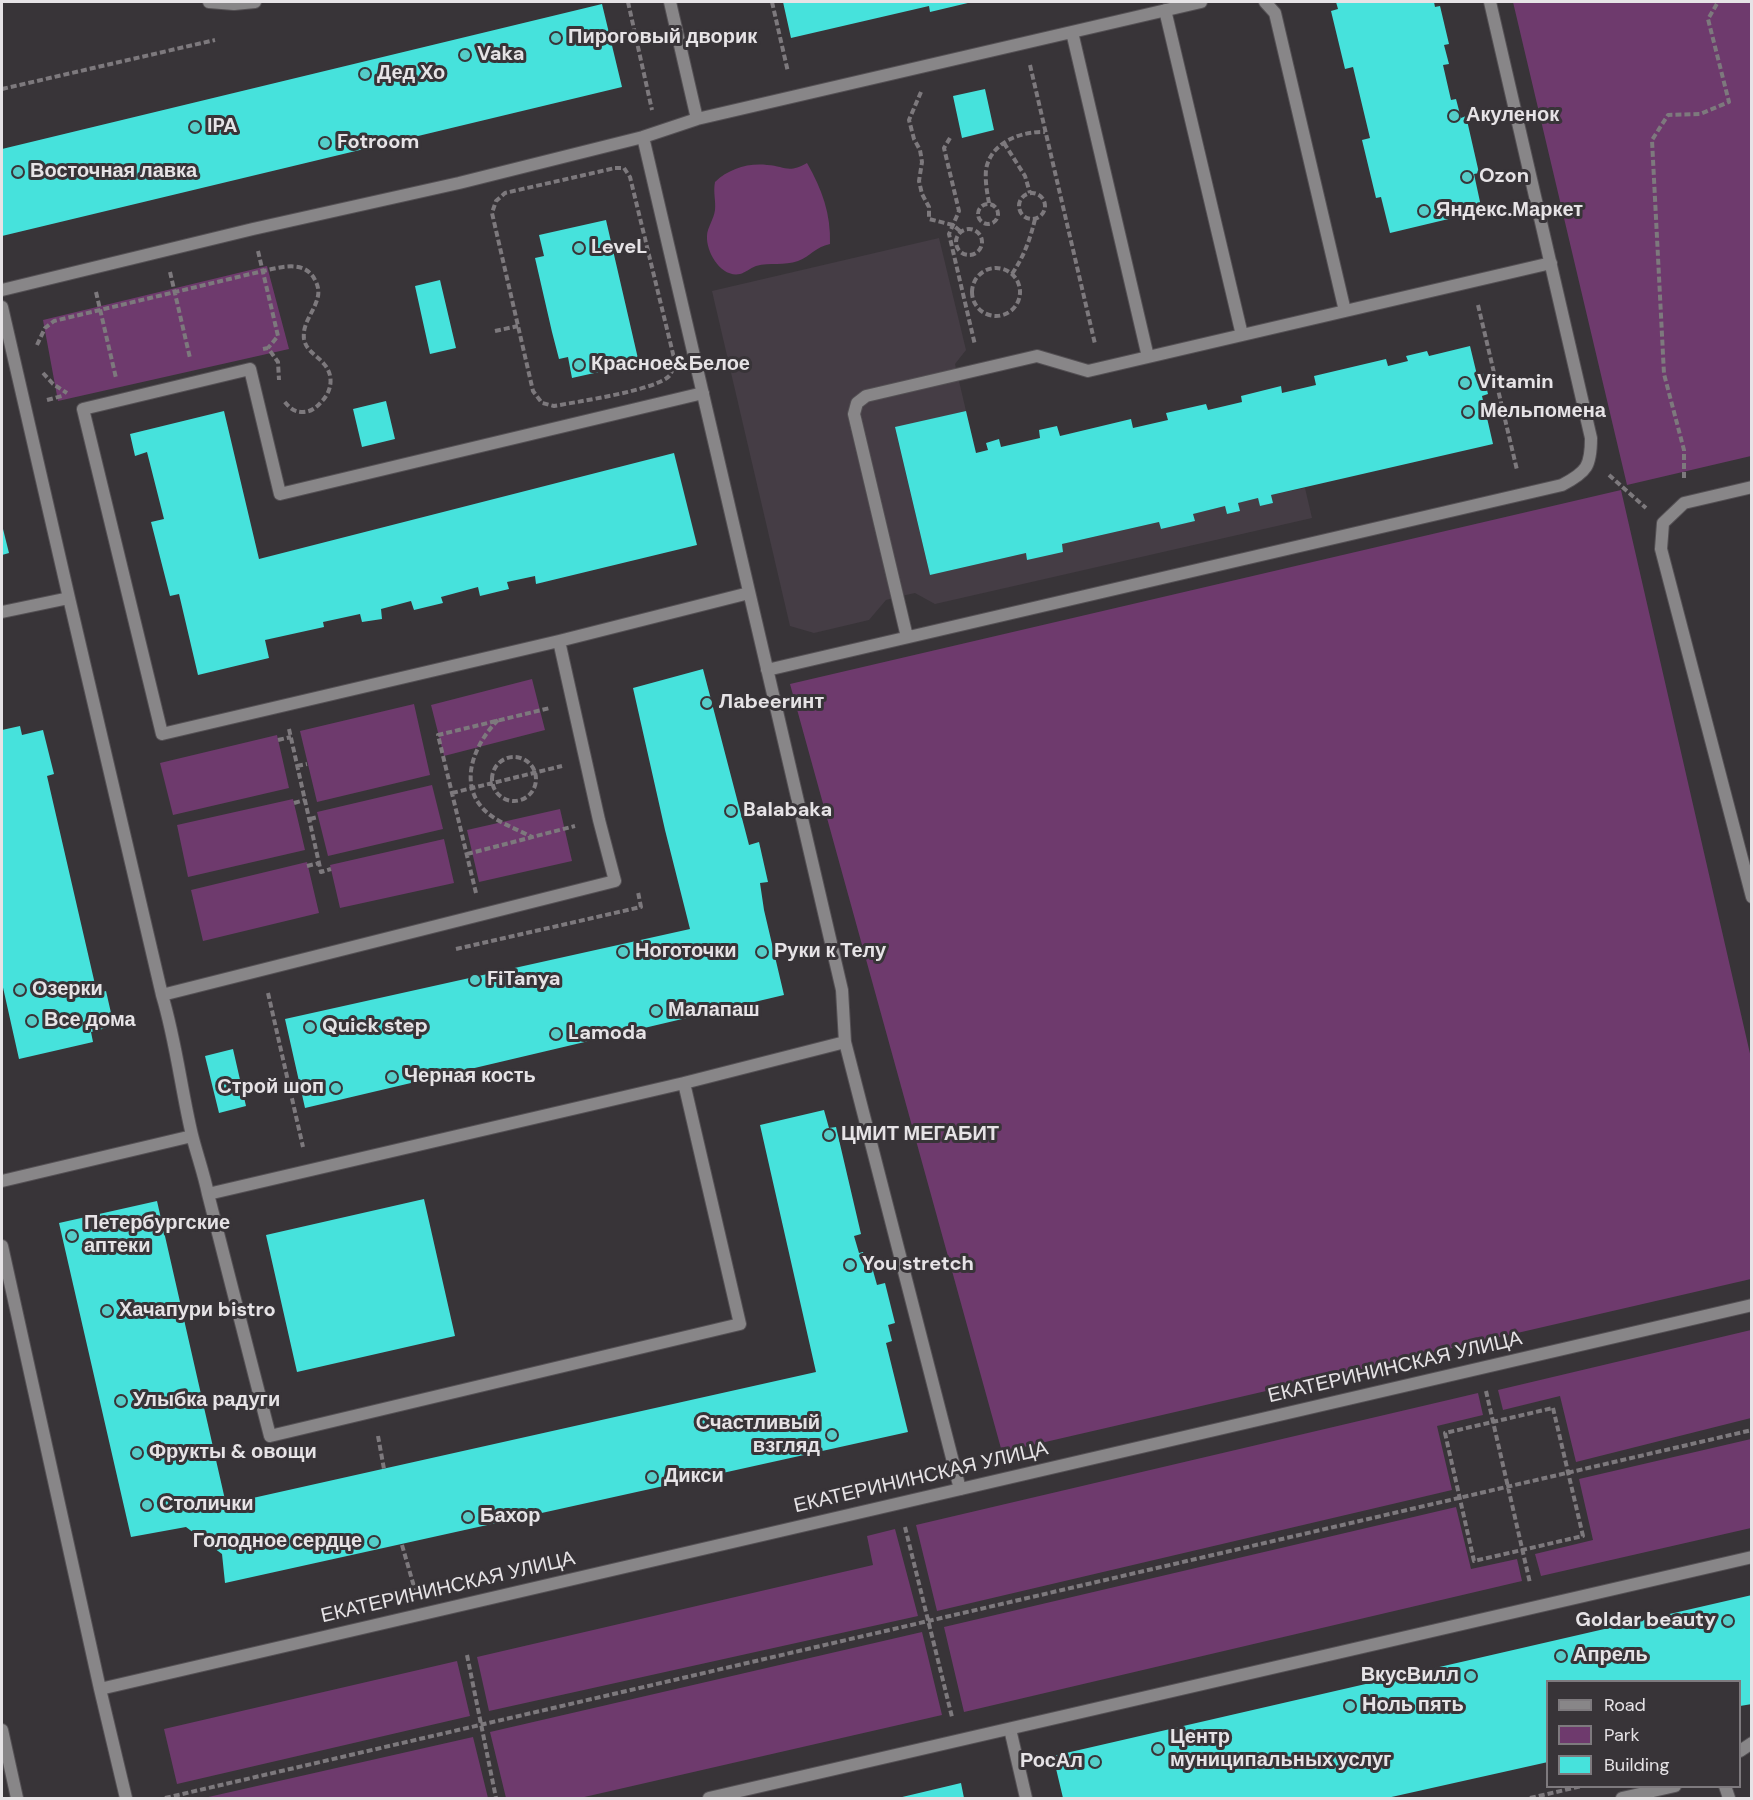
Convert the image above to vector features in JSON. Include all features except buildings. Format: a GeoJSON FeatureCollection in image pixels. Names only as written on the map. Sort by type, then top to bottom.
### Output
{"type":"FeatureCollection","features":[{"type":"Feature","properties":{"kind":"street"},"geometry":{"type":"LineString","coordinates":[[209,2],[234,4],[255,2]]}},
{"type":"Feature","properties":{"kind":"street"},"geometry":{"type":"LineString","coordinates":[[670,2],[697,119]]}},
{"type":"Feature","properties":{"kind":"street"},"geometry":{"type":"LineString","coordinates":[[2,290],[253,229],[386,201],[643,136],[697,119],[1201,2]]}},
{"type":"Feature","properties":{"kind":"street"},"geometry":{"type":"LineString","coordinates":[[1265,2],[1275,13],[1345,311]]}},
{"type":"Feature","properties":{"kind":"street"},"geometry":{"type":"LineString","coordinates":[[767,670],[1562,485],[1580,476],[1591,458],[1591,438],[1490,2]]}},
{"type":"Feature","properties":{"kind":"street"},"geometry":{"type":"LineString","coordinates":[[1166,10],[1242,335]]}},
{"type":"Feature","properties":{"kind":"street"},"geometry":{"type":"LineString","coordinates":[[1072,32],[1148,357]]}},
{"type":"Feature","properties":{"kind":"street"},"geometry":{"type":"LineString","coordinates":[[643,136],[842,990],[845,1042],[960,1489]]}},
{"type":"Feature","properties":{"kind":"street"},"geometry":{"type":"LineString","coordinates":[[907,637],[854,414],[857,403],[866,396],[1036,356],[1088,371],[1551,262]]}},
{"type":"Feature","properties":{"kind":"street"},"geometry":{"type":"LineString","coordinates":[[2,307],[168,1015],[192,1136],[270,1436],[740,1324],[684,1083]]}},
{"type":"Feature","properties":{"kind":"street"},"geometry":{"type":"LineString","coordinates":[[703,393],[280,494],[250,369],[83,409],[162,734],[559,641],[749,593]]}},
{"type":"Feature","properties":{"kind":"street"},"geometry":{"type":"LineString","coordinates":[[1752,488],[1684,503],[1662,523],[1661,549],[1752,897]]}},
{"type":"Feature","properties":{"kind":"street"},"geometry":{"type":"LineString","coordinates":[[2,612],[69,598]]}},
{"type":"Feature","properties":{"kind":"street"},"geometry":{"type":"LineString","coordinates":[[162,995],[615,881],[559,641]]}},
{"type":"Feature","properties":{"kind":"street"},"geometry":{"type":"LineString","coordinates":[[208,1194],[684,1083],[845,1042]]}},
{"type":"Feature","properties":{"kind":"street"},"geometry":{"type":"LineString","coordinates":[[2,1181],[192,1136]]}},
{"type":"Feature","properties":{"kind":"street"},"geometry":{"type":"LineString","coordinates":[[2,1246],[126,1798]]}},
{"type":"Feature","properties":{"kind":"street","name":"ЕКАТЕРИНИНСКАЯ УЛИЦА"},"geometry":{"type":"LineString","coordinates":[[100,1689],[1752,1305]]}},
{"type":"Feature","properties":{"kind":"street"},"geometry":{"type":"LineString","coordinates":[[709,1798],[1752,1557]]}},
{"type":"Feature","properties":{"kind":"street"},"geometry":{"type":"LineString","coordinates":[[1010,1729],[1026,1798]]}},
{"type":"Feature","properties":{"kind":"street"},"geometry":{"type":"LineString","coordinates":[[2,1730],[18,1798]]}},
{"type":"Feature","properties":{"kind":"street"},"geometry":{"type":"LineString","coordinates":[[1622,1798],[1666,1788]]}},
{"type":"Feature","properties":{"kind":"path"},"geometry":{"type":"LineString","coordinates":[[628,2],[654,116]]}},
{"type":"Feature","properties":{"kind":"path"},"geometry":{"type":"LineString","coordinates":[[772,2],[794,96]]}},
{"type":"Feature","properties":{"kind":"path"},"geometry":{"type":"LineString","coordinates":[[1684,503],[1684,450],[1664,374],[1652,140],[1668,115],[1700,114],[1729,102],[1708,19],[1718,2]]}},
{"type":"Feature","properties":{"kind":"path"},"geometry":{"type":"LineString","coordinates":[[2,90],[214,40]]}},
{"type":"Feature","properties":{"kind":"path"},"geometry":{"type":"LineString","coordinates":[[1025,42],[1101,368]]}},
{"type":"Feature","properties":{"kind":"path"},"geometry":{"type":"LineString","coordinates":[[933,64],[909,120],[914,139],[920,150],[922,162],[919,181],[922,194],[929,207],[929,219],[953,225],[960,231]]}},
{"type":"Feature","properties":{"kind":"path"},"geometry":{"type":"LineString","coordinates":[[989,203],[978,209],[980,220],[985,224],[990,224],[998,218],[997,208],[989,203],[986,185],[986,168],[992,154],[1004,143],[1024,133],[1045,132]]}},
{"type":"Feature","properties":{"kind":"path"},"geometry":{"type":"LineString","coordinates":[[950,138],[944,148],[959,211],[949,234],[980,369]]}},
{"type":"Feature","properties":{"kind":"path"},"geometry":{"type":"LineString","coordinates":[[1004,143],[1025,176],[1030,193]]}},
{"type":"Feature","properties":{"kind":"path"},"geometry":{"type":"LineString","coordinates":[[624,168],[630,177],[675,363],[670,375],[661,382],[640,389],[554,406],[542,402],[532,391],[518,326],[492,213],[496,201],[505,193],[588,173],[624,168]]}},
{"type":"Feature","properties":{"kind":"path"},"geometry":{"type":"LineString","coordinates":[[1030,193],[1037,193],[1043,197],[1046,204],[1045,211],[1035,219],[1022,214],[1019,208],[1024,195],[1030,193]]}},
{"type":"Feature","properties":{"kind":"path"},"geometry":{"type":"LineString","coordinates":[[1012,274],[1023,257],[1035,219]]}},
{"type":"Feature","properties":{"kind":"path"},"geometry":{"type":"LineString","coordinates":[[979,233],[985,224]]}},
{"type":"Feature","properties":{"kind":"path"},"geometry":{"type":"LineString","coordinates":[[966,228],[974,229],[982,240],[981,247],[971,255],[964,255],[953,244],[960,231],[966,228]]}},
{"type":"Feature","properties":{"kind":"path"},"geometry":{"type":"LineString","coordinates":[[253,229],[278,336],[268,348],[261,350]]}},
{"type":"Feature","properties":{"kind":"path"},"geometry":{"type":"LineString","coordinates":[[164,251],[191,365]]}},
{"type":"Feature","properties":{"kind":"path"},"geometry":{"type":"LineString","coordinates":[[38,352],[36,344],[45,328],[54,321],[263,271],[288,266],[300,267],[314,276],[318,286],[318,297],[306,321],[304,339],[308,349],[325,364],[329,372],[331,387],[327,397],[316,408],[304,412],[291,410],[280,397]]}},
{"type":"Feature","properties":{"kind":"path"},"geometry":{"type":"LineString","coordinates":[[995,268],[1004,269],[1012,274],[1021,292],[1014,310],[996,317],[987,315],[978,309],[971,292],[979,275],[995,268]]}},
{"type":"Feature","properties":{"kind":"path"},"geometry":{"type":"LineString","coordinates":[[91,270],[117,382],[126,380]]}},
{"type":"Feature","properties":{"kind":"path"},"geometry":{"type":"LineString","coordinates":[[1473,281],[1523,494]]}},
{"type":"Feature","properties":{"kind":"path"},"geometry":{"type":"LineString","coordinates":[[964,303],[973,301]]}},
{"type":"Feature","properties":{"kind":"path"},"geometry":{"type":"LineString","coordinates":[[495,331],[518,326]]}},
{"type":"Feature","properties":{"kind":"path"},"geometry":{"type":"LineString","coordinates":[[268,348],[278,362],[280,370],[278,386]]}},
{"type":"Feature","properties":{"kind":"path"},"geometry":{"type":"LineString","coordinates":[[25,406],[68,394],[53,384],[40,366]]}},
{"type":"Feature","properties":{"kind":"path"},"geometry":{"type":"LineString","coordinates":[[1591,458],[1662,523]]}},
{"type":"Feature","properties":{"kind":"path"},"geometry":{"type":"LineString","coordinates":[[488,892],[476,895],[438,735],[573,702]]}},
{"type":"Feature","properties":{"kind":"path"},"geometry":{"type":"LineString","coordinates":[[283,705],[321,872],[331,869]]}},
{"type":"Feature","properties":{"kind":"path"},"geometry":{"type":"LineString","coordinates":[[499,720],[485,733],[478,746],[472,765],[470,788],[480,806],[495,818],[532,837]]}},
{"type":"Feature","properties":{"kind":"path"},"geometry":{"type":"LineString","coordinates":[[278,740],[291,737]]}},
{"type":"Feature","properties":{"kind":"path"},"geometry":{"type":"LineString","coordinates":[[509,757],[528,761],[536,772],[535,788],[524,799],[508,800],[501,796],[493,783],[492,776],[498,764],[509,757]]}},
{"type":"Feature","properties":{"kind":"path"},"geometry":{"type":"LineString","coordinates":[[452,793],[586,760]]}},
{"type":"Feature","properties":{"kind":"path"},"geometry":{"type":"LineString","coordinates":[[297,766],[308,764]]}},
{"type":"Feature","properties":{"kind":"path"},"geometry":{"type":"LineString","coordinates":[[294,803],[305,800]]}},
{"type":"Feature","properties":{"kind":"path"},"geometry":{"type":"LineString","coordinates":[[310,819],[318,817]]}},
{"type":"Feature","properties":{"kind":"path"},"geometry":{"type":"LineString","coordinates":[[467,854],[599,820]]}},
{"type":"Feature","properties":{"kind":"path"},"geometry":{"type":"LineString","coordinates":[[307,866],[320,863]]}},
{"type":"Feature","properties":{"kind":"path"},"geometry":{"type":"LineString","coordinates":[[454,950],[641,907],[636,884]]}},
{"type":"Feature","properties":{"kind":"path"},"geometry":{"type":"LineString","coordinates":[[257,995],[279,990]]}},
{"type":"Feature","properties":{"kind":"path"},"geometry":{"type":"LineString","coordinates":[[267,993],[303,1149]]}},
{"type":"Feature","properties":{"kind":"path"},"geometry":{"type":"LineString","coordinates":[[293,1151],[314,1146]]}},
{"type":"Feature","properties":{"kind":"path"},"geometry":{"type":"LineString","coordinates":[[1485,1388],[1531,1586]]}},
{"type":"Feature","properties":{"kind":"path"},"geometry":{"type":"LineString","coordinates":[[1553,1408],[1569,1472],[1583,1536],[1474,1561],[1445,1433],[1553,1408]]}},
{"type":"Feature","properties":{"kind":"path"},"geometry":{"type":"LineString","coordinates":[[165,1798],[1752,1430]]}},
{"type":"Feature","properties":{"kind":"path"},"geometry":{"type":"LineString","coordinates":[[378,1436],[384,1469]]}},
{"type":"Feature","properties":{"kind":"path"},"geometry":{"type":"LineString","coordinates":[[904,1523],[952,1720]]}},
{"type":"Feature","properties":{"kind":"path"},"geometry":{"type":"LineString","coordinates":[[402,1545],[416,1594]]}},
{"type":"Feature","properties":{"kind":"path"},"geometry":{"type":"LineString","coordinates":[[467,1655],[496,1798]]}},
{"type":"Feature","properties":{"kind":"path"},"geometry":{"type":"LineString","coordinates":[[1532,1798],[1574,1788]]}},
{"type":"Feature","properties":{"kind":"shaded area"},"geometry":{"type":"Polygon","coordinates":[[[939,238],[966,350],[955,364],[966,411],[895,428],[930,575],[1026,553],[1063,552],[1062,544],[1159,522],[1161,529],[1194,521],[1193,514],[1225,506],[1227,514],[1239,511],[1238,503],[1258,498],[1260,506],[1273,503],[1271,495],[1305,488],[1312,518],[935,604],[915,593],[897,597],[886,600],[869,620],[814,633],[790,626],[712,291],[939,238]]]}},
{"type":"Feature","properties":{"kind":"green space"},"geometry":{"type":"Polygon","coordinates":[[[1513,2],[1751,2],[1751,456],[1627,485],[1513,2]]]}},
{"type":"Feature","properties":{"kind":"green space"},"geometry":{"type":"Polygon","coordinates":[[[807,163],[824,202],[829,222],[830,244],[793,262],[761,265],[740,274],[733,274],[721,268],[712,256],[707,242],[707,233],[715,210],[715,182],[726,174],[745,166],[767,165],[791,169],[807,163]]]}},
{"type":"Feature","properties":{"kind":"green space"},"geometry":{"type":"Polygon","coordinates":[[[267,266],[289,349],[58,401],[43,320],[267,266]]]}},
{"type":"Feature","properties":{"kind":"green space"},"geometry":{"type":"Polygon","coordinates":[[[1621,490],[1751,1058],[1751,1279],[1002,1452],[790,684],[1621,490]]]}},
{"type":"Feature","properties":{"kind":"green space"},"geometry":{"type":"Polygon","coordinates":[[[532,679],[545,730],[444,756],[431,705],[532,679]]]}},
{"type":"Feature","properties":{"kind":"green space"},"geometry":{"type":"Polygon","coordinates":[[[414,704],[430,775],[317,802],[300,731],[414,704]]]}},
{"type":"Feature","properties":{"kind":"green space"},"geometry":{"type":"Polygon","coordinates":[[[277,735],[289,788],[173,815],[160,763],[277,735]]]}},
{"type":"Feature","properties":{"kind":"green space"},"geometry":{"type":"Polygon","coordinates":[[[432,785],[443,829],[328,856],[317,812],[432,785]]]}},
{"type":"Feature","properties":{"kind":"green space"},"geometry":{"type":"Polygon","coordinates":[[[293,799],[305,850],[188,877],[177,825],[293,799]]]}},
{"type":"Feature","properties":{"kind":"green space"},"geometry":{"type":"Polygon","coordinates":[[[560,809],[572,861],[479,882],[467,830],[560,809]]]}},
{"type":"Feature","properties":{"kind":"green space"},"geometry":{"type":"Polygon","coordinates":[[[444,839],[454,883],[340,908],[330,865],[444,839]]]}},
{"type":"Feature","properties":{"kind":"green space"},"geometry":{"type":"Polygon","coordinates":[[[307,862],[319,913],[203,941],[191,890],[307,862]]]}},
{"type":"Feature","properties":{"kind":"green space"},"geometry":{"type":"Polygon","coordinates":[[[1751,1330],[1751,1418],[1576,1462],[1560,1396],[1503,1410],[1498,1390],[1751,1330]]]}},
{"type":"Feature","properties":{"kind":"green space"},"geometry":{"type":"Polygon","coordinates":[[[1478,1393],[1483,1415],[1437,1426],[1452,1490],[937,1611],[916,1525],[1478,1393]]]}},
{"type":"Feature","properties":{"kind":"green space"},"geometry":{"type":"Polygon","coordinates":[[[1751,1439],[1751,1528],[1541,1576],[1535,1554],[1593,1540],[1579,1479],[1751,1439]]]}},
{"type":"Feature","properties":{"kind":"green space"},"geometry":{"type":"Polygon","coordinates":[[[1456,1507],[1471,1569],[1517,1559],[1522,1581],[964,1712],[944,1627],[1456,1507]]]}},
{"type":"Feature","properties":{"kind":"green space"},"geometry":{"type":"Polygon","coordinates":[[[895,1529],[918,1616],[489,1711],[477,1657],[873,1565],[867,1536],[895,1529]]]}},
{"type":"Feature","properties":{"kind":"green space"},"geometry":{"type":"Polygon","coordinates":[[[922,1632],[942,1715],[580,1798],[506,1798],[490,1732],[922,1632]]]}},
{"type":"Feature","properties":{"kind":"green space"},"geometry":{"type":"Polygon","coordinates":[[[457,1661],[470,1716],[177,1784],[164,1729],[457,1661]]]}},
{"type":"Feature","properties":{"kind":"green space"},"geometry":{"type":"Polygon","coordinates":[[[473,1737],[488,1798],[204,1798],[473,1737]]]}},
{"type":"Feature","properties":{"kind":"place","name":"Пироговый дворик"},"geometry":{"type":"Point","coordinates":[556,38]}},
{"type":"Feature","properties":{"kind":"place","name":"Vaka"},"geometry":{"type":"Point","coordinates":[465,55]}},
{"type":"Feature","properties":{"kind":"place","name":"Дед Хо"},"geometry":{"type":"Point","coordinates":[365,74]}},
{"type":"Feature","properties":{"kind":"place","name":"Акуленок"},"geometry":{"type":"Point","coordinates":[1454,116]}},
{"type":"Feature","properties":{"kind":"place","name":"IPA"},"geometry":{"type":"Point","coordinates":[195,127]}},
{"type":"Feature","properties":{"kind":"place","name":"Fotroom"},"geometry":{"type":"Point","coordinates":[325,143]}},
{"type":"Feature","properties":{"kind":"place","name":"Восточная лавка"},"geometry":{"type":"Point","coordinates":[18,172]}},
{"type":"Feature","properties":{"kind":"place","name":"Ozon"},"geometry":{"type":"Point","coordinates":[1467,177]}},
{"type":"Feature","properties":{"kind":"place","name":"Яндекс.Маркет"},"geometry":{"type":"Point","coordinates":[1424,211]}},
{"type":"Feature","properties":{"kind":"place","name":"LeveL"},"geometry":{"type":"Point","coordinates":[579,248]}},
{"type":"Feature","properties":{"kind":"place","name":"Красное&Белое"},"geometry":{"type":"Point","coordinates":[579,365]}},
{"type":"Feature","properties":{"kind":"place","name":"Vitamin"},"geometry":{"type":"Point","coordinates":[1465,383]}},
{"type":"Feature","properties":{"kind":"place","name":"Мельпомена"},"geometry":{"type":"Point","coordinates":[1468,412]}},
{"type":"Feature","properties":{"kind":"place","name":"Лаbeerинт"},"geometry":{"type":"Point","coordinates":[707,703]}},
{"type":"Feature","properties":{"kind":"place","name":"Balabaka"},"geometry":{"type":"Point","coordinates":[731,811]}},
{"type":"Feature","properties":{"kind":"place","name":"Ноготочки"},"geometry":{"type":"Point","coordinates":[623,952]}},
{"type":"Feature","properties":{"kind":"place","name":"Руки к Телу"},"geometry":{"type":"Point","coordinates":[762,952]}},
{"type":"Feature","properties":{"kind":"place","name":"FiTanya"},"geometry":{"type":"Point","coordinates":[475,980]}},
{"type":"Feature","properties":{"kind":"place","name":"Озерки"},"geometry":{"type":"Point","coordinates":[20,990]}},
{"type":"Feature","properties":{"kind":"place","name":"Малапаш"},"geometry":{"type":"Point","coordinates":[656,1011]}},
{"type":"Feature","properties":{"kind":"place","name":"Все дома"},"geometry":{"type":"Point","coordinates":[32,1021]}},
{"type":"Feature","properties":{"kind":"place","name":"Quick step"},"geometry":{"type":"Point","coordinates":[310,1027]}},
{"type":"Feature","properties":{"kind":"place","name":"Lamoda"},"geometry":{"type":"Point","coordinates":[556,1034]}},
{"type":"Feature","properties":{"kind":"place","name":"Черная кость"},"geometry":{"type":"Point","coordinates":[392,1077]}},
{"type":"Feature","properties":{"kind":"place","name":"Строй шоп"},"geometry":{"type":"Point","coordinates":[336,1088]}},
{"type":"Feature","properties":{"kind":"place","name":"ЦМИТ МЕГАБИТ"},"geometry":{"type":"Point","coordinates":[829,1135]}},
{"type":"Feature","properties":{"kind":"place","name":"Петербургские аптеки"},"geometry":{"type":"Point","coordinates":[72,1236]}},
{"type":"Feature","properties":{"kind":"place","name":"You stretch"},"geometry":{"type":"Point","coordinates":[850,1265]}},
{"type":"Feature","properties":{"kind":"place","name":"Хачапури bistro"},"geometry":{"type":"Point","coordinates":[107,1311]}},
{"type":"Feature","properties":{"kind":"place","name":"Улыбка радуги"},"geometry":{"type":"Point","coordinates":[121,1401]}},
{"type":"Feature","properties":{"kind":"place","name":"Счастливый взгляд"},"geometry":{"type":"Point","coordinates":[832,1435]}},
{"type":"Feature","properties":{"kind":"place","name":"Фрукты & овощи"},"geometry":{"type":"Point","coordinates":[137,1453]}},
{"type":"Feature","properties":{"kind":"place","name":"Дикси"},"geometry":{"type":"Point","coordinates":[652,1477]}},
{"type":"Feature","properties":{"kind":"place","name":"Столички"},"geometry":{"type":"Point","coordinates":[147,1505]}},
{"type":"Feature","properties":{"kind":"place","name":"Бахор"},"geometry":{"type":"Point","coordinates":[468,1517]}},
{"type":"Feature","properties":{"kind":"place","name":"Голодное сердце"},"geometry":{"type":"Point","coordinates":[374,1542]}},
{"type":"Feature","properties":{"kind":"place","name":"Goldar beauty"},"geometry":{"type":"Point","coordinates":[1728,1621]}},
{"type":"Feature","properties":{"kind":"place","name":"Апрель"},"geometry":{"type":"Point","coordinates":[1561,1656]}},
{"type":"Feature","properties":{"kind":"place","name":"ВкусВилл"},"geometry":{"type":"Point","coordinates":[1471,1676]}},
{"type":"Feature","properties":{"kind":"place","name":"Ноль пять"},"geometry":{"type":"Point","coordinates":[1350,1706]}},
{"type":"Feature","properties":{"kind":"place","name":"Центр муниципальных услуг"},"geometry":{"type":"Point","coordinates":[1158,1749]}},
{"type":"Feature","properties":{"kind":"place","name":"РосАл"},"geometry":{"type":"Point","coordinates":[1095,1762]}}]}
